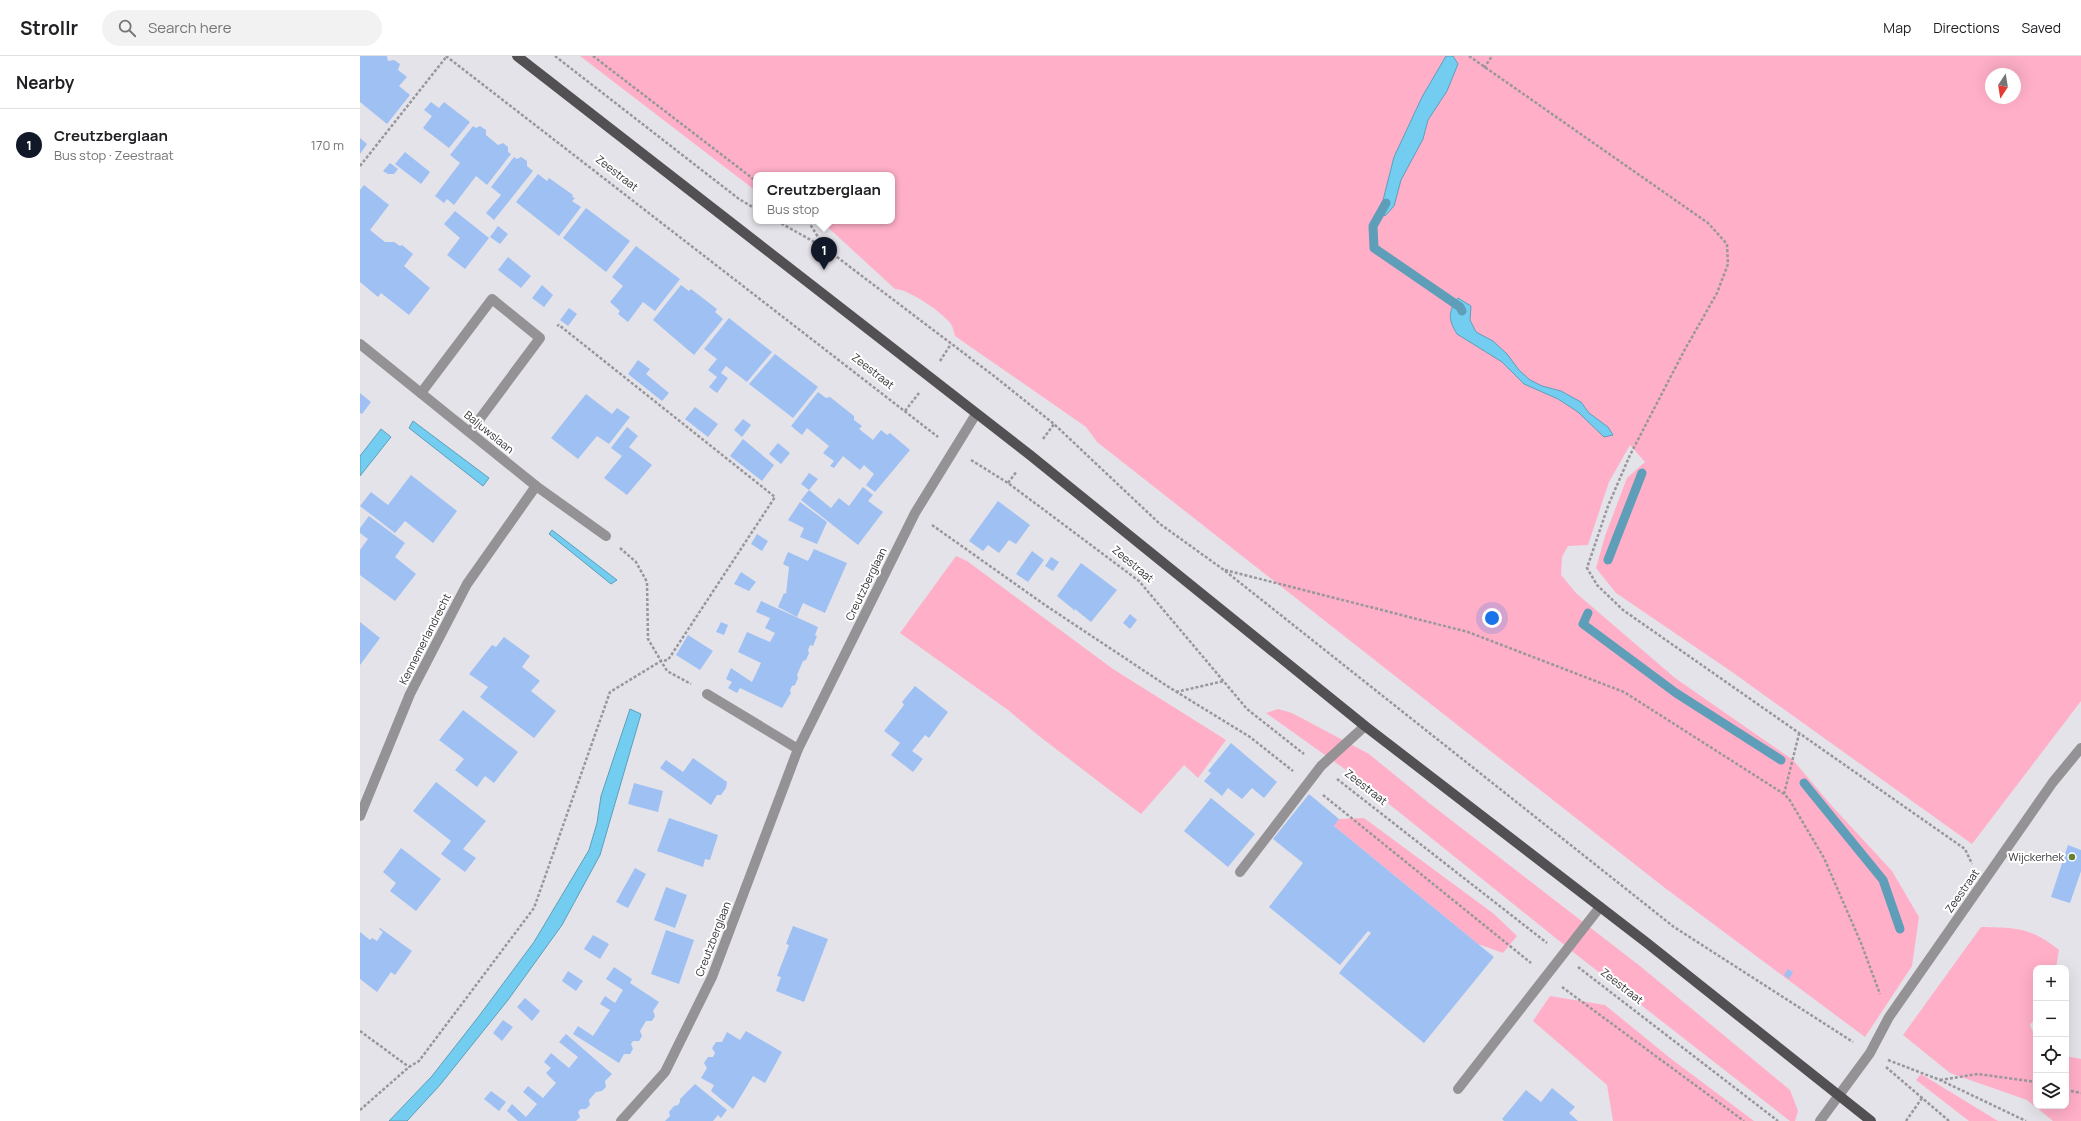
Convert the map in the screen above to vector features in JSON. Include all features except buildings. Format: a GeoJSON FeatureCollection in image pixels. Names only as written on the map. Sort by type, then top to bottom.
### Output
{"type":"FeatureCollection","features":[{"type":"Feature","properties":{"kind":"main road","name":"Zeestraat"},"geometry":{"type":"LineString","coordinates":[[517,56],[1030,455],[1365,726],[1600,907],[1871,1121]]}},
{"type":"Feature","properties":{"kind":"street"},"geometry":{"type":"LineString","coordinates":[[421,393],[492,299],[540,338],[470,432]]}},
{"type":"Feature","properties":{"kind":"street","name":"Baljuwslaan"},"geometry":{"type":"LineString","coordinates":[[360,344],[536,486],[606,536]]}},
{"type":"Feature","properties":{"kind":"street","name":"Creutzberglaan"},"geometry":{"type":"LineString","coordinates":[[621,1121],[665,1072],[712,977],[798,749],[915,513],[953,449],[976,414]]}},
{"type":"Feature","properties":{"kind":"street","name":"Kennemerlandrecht"},"geometry":{"type":"LineString","coordinates":[[360,816],[410,694],[467,584],[536,486]]}},
{"type":"Feature","properties":{"kind":"street"},"geometry":{"type":"LineString","coordinates":[[707,694],[798,749]]}},
{"type":"Feature","properties":{"kind":"street"},"geometry":{"type":"LineString","coordinates":[[1240,872],[1321,766],[1365,726]]}},
{"type":"Feature","properties":{"kind":"street","name":"Zeestraat"},"geometry":{"type":"LineString","coordinates":[[1820,1121],[1870,1053],[1889,1017],[2053,782],[2081,748]]}},
{"type":"Feature","properties":{"kind":"street"},"geometry":{"type":"LineString","coordinates":[[1458,1089],[1600,907]]}},
{"type":"Feature","properties":{"kind":"path"},"geometry":{"type":"LineString","coordinates":[[360,166],[447,56]]}},
{"type":"Feature","properties":{"kind":"path","name":"Zeestraat"},"geometry":{"type":"LineString","coordinates":[[447,56],[953,449],[1008,483],[1139,582],[1247,709],[1562,955],[1778,1121]]}},
{"type":"Feature","properties":{"kind":"path"},"geometry":{"type":"LineString","coordinates":[[555,56],[738,199],[753,207]]}},
{"type":"Feature","properties":{"kind":"path"},"geometry":{"type":"LineString","coordinates":[[593,56],[753,179]]}},
{"type":"Feature","properties":{"kind":"path"},"geometry":{"type":"LineString","coordinates":[[1470,56],[1484,68],[1708,223],[1727,244],[1728,264],[1717,293],[1684,351],[1630,455],[1608,506],[1587,568],[1597,586],[1623,610],[1965,849],[1982,884]]}},
{"type":"Feature","properties":{"kind":"path"},"geometry":{"type":"LineString","coordinates":[[1484,68],[1492,56]]}},
{"type":"Feature","properties":{"kind":"path"},"geometry":{"type":"LineString","coordinates":[[782,224],[825,248],[1054,424],[1160,524],[1224,570],[1674,927],[1870,1053],[1949,1121]]}},
{"type":"Feature","properties":{"kind":"path"},"geometry":{"type":"LineString","coordinates":[[810,224],[825,248]]}},
{"type":"Feature","properties":{"kind":"path"},"geometry":{"type":"LineString","coordinates":[[360,1110],[409,1067],[420,1062],[534,908],[610,692],[661,661],[668,660],[775,497],[559,325],[540,338]]}},
{"type":"Feature","properties":{"kind":"path"},"geometry":{"type":"LineString","coordinates":[[915,513],[1046,605],[1176,692],[1250,737],[1547,976],[1744,1121]]}},
{"type":"Feature","properties":{"kind":"path"},"geometry":{"type":"LineString","coordinates":[[606,536],[636,562],[647,582],[648,639],[667,671],[707,694]]}},
{"type":"Feature","properties":{"kind":"path"},"geometry":{"type":"LineString","coordinates":[[1224,570],[1468,632],[1624,692],[1784,794],[1789,799],[1824,858],[1861,943],[1889,1017]]}},
{"type":"Feature","properties":{"kind":"path"},"geometry":{"type":"LineString","coordinates":[[1176,692],[1224,681]]}},
{"type":"Feature","properties":{"kind":"path"},"geometry":{"type":"LineString","coordinates":[[1784,794],[1799,734]]}},
{"type":"Feature","properties":{"kind":"path"},"geometry":{"type":"LineString","coordinates":[[360,1031],[409,1067]]}},
{"type":"Feature","properties":{"kind":"path"},"geometry":{"type":"LineString","coordinates":[[1870,1053],[1940,1080],[2026,1121]]}},
{"type":"Feature","properties":{"kind":"path"},"geometry":{"type":"LineString","coordinates":[[1940,1080],[1978,1074],[2033,1082]]}},
{"type":"Feature","properties":{"kind":"path"},"geometry":{"type":"LineString","coordinates":[[2069,1091],[2081,1094]]}},
{"type":"Feature","properties":{"kind":"path"},"geometry":{"type":"LineString","coordinates":[[1906,1121],[1922,1098]]}},
{"type":"Feature","properties":{"kind":"shaded area"},"geometry":{"type":"Polygon","coordinates":[[[580,56],[2081,56],[2081,701],[1972,844],[1732,672],[1616,593],[1596,568],[1605,536],[1627,478],[1645,462],[1630,445],[1609,482],[1588,545],[1568,546],[1562,557],[1561,575],[1576,593],[1675,678],[1793,760],[1831,805],[1892,871],[1919,917],[1912,966],[1865,1037],[1665,888],[1097,442],[1086,427],[955,336],[951,324],[941,314],[917,297],[895,289],[824,224],[895,224],[895,172],[753,172],[753,189],[580,56]]]}},
{"type":"Feature","properties":{"kind":"shaded area"},"geometry":{"type":"Polygon","coordinates":[[[956,556],[967,561],[1113,669],[1226,740],[1198,778],[1184,765],[1141,814],[1039,736],[1008,710],[900,633],[956,556]]]}},
{"type":"Feature","properties":{"kind":"shaded area"},"geometry":{"type":"Polygon","coordinates":[[[1278,709],[1292,713],[1369,754],[1429,803],[1640,966],[1790,1090],[1798,1111],[1795,1121],[1790,1121],[1573,952],[1353,775],[1266,713],[1278,709]]]}},
{"type":"Feature","properties":{"kind":"shaded area"},"geometry":{"type":"Polygon","coordinates":[[[1364,818],[1494,914],[1517,936],[1503,953],[1478,944],[1334,826],[1339,819],[1364,818]]]}},
{"type":"Feature","properties":{"kind":"shaded area"},"geometry":{"type":"Polygon","coordinates":[[[1981,927],[2023,930],[2049,942],[2059,950],[2056,965],[2033,965],[2033,1021],[2030,1025],[2033,1032],[2033,1105],[2027,1100],[1950,1073],[1903,1035],[1981,927]]]}},
{"type":"Feature","properties":{"kind":"shaded area"},"geometry":{"type":"Polygon","coordinates":[[[1550,996],[1605,1005],[1670,1058],[1754,1121],[1613,1121],[1607,1085],[1533,1021],[1550,996]]]}},
{"type":"Feature","properties":{"kind":"shaded area"},"geometry":{"type":"Polygon","coordinates":[[[2069,1057],[2081,1059],[2081,1121],[2053,1121],[2038,1109],[2069,1109],[2069,1057]]]}},
{"type":"Feature","properties":{"kind":"shaded area"},"geometry":{"type":"Polygon","coordinates":[[[1921,1074],[1998,1121],[1969,1121],[1916,1080],[1921,1074]]]}},
{"type":"Feature","properties":{"kind":"water"},"geometry":{"type":"Polygon","coordinates":[[[1446,56],[1453,56],[1458,64],[1447,91],[1428,120],[1423,139],[1401,180],[1394,206],[1385,216],[1380,212],[1394,157],[1422,97],[1446,56]]]}},
{"type":"Feature","properties":{"kind":"water"},"geometry":{"type":"Polygon","coordinates":[[[1458,298],[1471,306],[1470,320],[1476,332],[1493,341],[1507,354],[1519,370],[1530,380],[1542,386],[1561,391],[1581,402],[1589,413],[1608,427],[1613,435],[1604,437],[1578,412],[1558,399],[1524,384],[1502,362],[1457,334],[1450,316],[1452,307],[1458,298]]]}},
{"type":"Feature","properties":{"kind":"water"},"geometry":{"type":"Polygon","coordinates":[[[413,421],[489,478],[483,486],[409,428],[413,421]]]}},
{"type":"Feature","properties":{"kind":"water"},"geometry":{"type":"Polygon","coordinates":[[[381,429],[391,437],[360,476],[360,456],[381,429]]]}},
{"type":"Feature","properties":{"kind":"water"},"geometry":{"type":"Polygon","coordinates":[[[552,530],[617,580],[611,584],[549,534],[552,530]]]}},
{"type":"Feature","properties":{"kind":"water"},"geometry":{"type":"Polygon","coordinates":[[[630,709],[641,714],[600,855],[562,925],[508,1000],[440,1085],[407,1121],[389,1121],[432,1076],[534,942],[589,850],[597,823],[601,796],[630,709]]]}},
{"type":"Feature","properties":{"kind":"waterway"},"geometry":{"type":"LineString","coordinates":[[1386,203],[1373,226],[1374,248],[1460,307],[1462,311]]}},
{"type":"Feature","properties":{"kind":"waterway"},"geometry":{"type":"LineString","coordinates":[[1608,560],[1642,473]]}},
{"type":"Feature","properties":{"kind":"waterway"},"geometry":{"type":"LineString","coordinates":[[1588,613],[1583,624],[1676,693],[1781,760]]}},
{"type":"Feature","properties":{"kind":"waterway"},"geometry":{"type":"LineString","coordinates":[[1804,783],[1883,880],[1900,929]]}},
{"type":"Feature","properties":{"kind":"place","name":"Creutzberglaan"},"geometry":{"type":"Point","coordinates":[824,270]}},
{"type":"Feature","properties":{"kind":"place","name":"Wijckerhek"},"geometry":{"type":"Point","coordinates":[2072,857]}}]}
